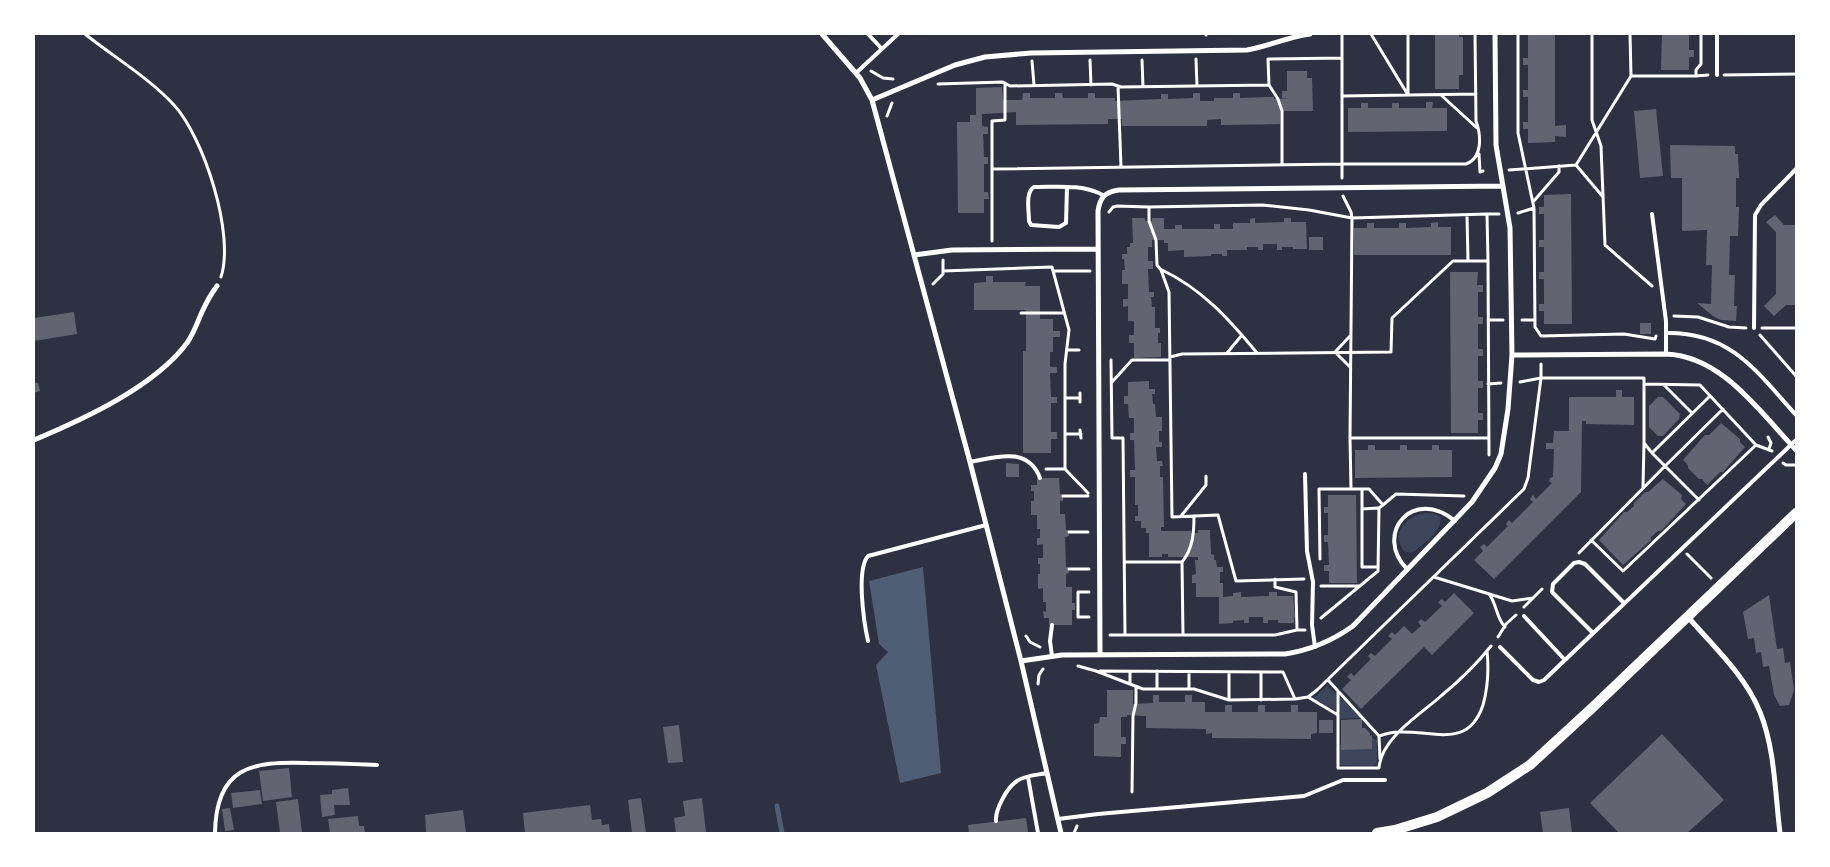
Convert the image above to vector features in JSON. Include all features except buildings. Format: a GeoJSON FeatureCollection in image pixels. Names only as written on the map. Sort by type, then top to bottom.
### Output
{"type":"FeatureCollection","features":[{"type":"Feature","properties":{"kind":"main road"},"geometry":{"type":"LineString","coordinates":[[1377,833],[1395,830],[1437,817],[1487,793],[1530,765],[1565,734],[1796,513]]}},
{"type":"Feature","properties":{"kind":"street"},"geometry":{"type":"LineString","coordinates":[[822,34],[856,73],[865,85],[872,100],[970,462],[1021,662],[1061,833]]}},
{"type":"Feature","properties":{"kind":"street"},"geometry":{"type":"LineString","coordinates":[[872,100],[939,71],[985,57],[1032,53],[1255,49],[1310,34]]}},
{"type":"Feature","properties":{"kind":"street"},"geometry":{"type":"LineString","coordinates":[[1021,662],[1052,656],[1100,654],[1285,654],[1316,647],[1341,635],[1353,626],[1472,502],[1495,468],[1500,454],[1509,402],[1512,355],[1510,240],[1508,214],[1496,144],[1495,34]]}},
{"type":"Feature","properties":{"kind":"street"},"geometry":{"type":"LineString","coordinates":[[1100,654],[1098,211],[1100,199],[1103,195],[1119,190],[1502,186]]}},
{"type":"Feature","properties":{"kind":"street"},"geometry":{"type":"LineString","coordinates":[[914,255],[952,250],[1098,248]]}},
{"type":"Feature","properties":{"kind":"street"},"geometry":{"type":"LineString","coordinates":[[34,440],[107,405],[160,371],[180,352],[188,341],[206,303],[217,286]]}},
{"type":"Feature","properties":{"kind":"street"},"geometry":{"type":"LineString","coordinates":[[1512,355],[1666,354],[1682,356],[1718,371],[1740,391],[1796,450]]}},
{"type":"Feature","properties":{"kind":"street"},"geometry":{"type":"LineString","coordinates":[[1688,617],[1739,677],[1760,711],[1769,744],[1780,833]]}},
{"type":"Feature","properties":{"kind":"lane"},"geometry":{"type":"LineString","coordinates":[[868,34],[882,49]]}},
{"type":"Feature","properties":{"kind":"lane"},"geometry":{"type":"LineString","coordinates":[[856,73],[898,34]]}},
{"type":"Feature","properties":{"kind":"lane"},"geometry":{"type":"LineString","coordinates":[[1717,34],[1717,75]]}},
{"type":"Feature","properties":{"kind":"lane"},"geometry":{"type":"LineString","coordinates":[[1754,328],[1755,215],[1761,205],[1796,169]]}},
{"type":"Feature","properties":{"kind":"lane"},"geometry":{"type":"LineString","coordinates":[[1067,187],[1066,223],[1059,226],[1031,225],[1029,221],[1029,193],[1034,187],[1067,187],[1089,189],[1103,195]]}},
{"type":"Feature","properties":{"kind":"lane"},"geometry":{"type":"LineString","coordinates":[[1652,214],[1667,333],[1666,354]]}},
{"type":"Feature","properties":{"kind":"lane"},"geometry":{"type":"LineString","coordinates":[[1667,333],[1694,335],[1714,341],[1732,351],[1743,358],[1796,415]]}},
{"type":"Feature","properties":{"kind":"lane"},"geometry":{"type":"LineString","coordinates":[[1500,647],[1533,680],[1539,682],[1544,680],[1796,440]]}},
{"type":"Feature","properties":{"kind":"lane"},"geometry":{"type":"LineString","coordinates":[[970,462],[993,457],[1014,456],[1028,462],[1038,472],[1040,478]]}},
{"type":"Feature","properties":{"kind":"lane"},"geometry":{"type":"LineString","coordinates":[[1305,474],[1307,551],[1313,582],[1312,625],[1316,647]]}},
{"type":"Feature","properties":{"kind":"lane"},"geometry":{"type":"LineString","coordinates":[[1407,569],[1398,558],[1395,545],[1396,532],[1404,516],[1415,510],[1429,509],[1442,512],[1455,521]]}},
{"type":"Feature","properties":{"kind":"lane"},"geometry":{"type":"LineString","coordinates":[[868,641],[864,624],[862,595],[863,568],[868,556],[986,525]]}},
{"type":"Feature","properties":{"kind":"lane"},"geometry":{"type":"LineString","coordinates":[[1593,633],[1552,592],[1553,584],[1574,563],[1585,564],[1624,604]]}},
{"type":"Feature","properties":{"kind":"lane"},"geometry":{"type":"LineString","coordinates":[[1524,616],[1565,660]]}},
{"type":"Feature","properties":{"kind":"lane"},"geometry":{"type":"LineString","coordinates":[[1052,625],[1050,641],[1052,656]]}},
{"type":"Feature","properties":{"kind":"lane"},"geometry":{"type":"LineString","coordinates":[[215,833],[217,811],[225,787],[236,775],[251,766],[279,762],[377,765]]}},
{"type":"Feature","properties":{"kind":"lane"},"geometry":{"type":"LineString","coordinates":[[996,821],[996,812],[1013,784],[1019,779],[1047,773]]}},
{"type":"Feature","properties":{"kind":"lane"},"geometry":{"type":"LineString","coordinates":[[1028,777],[1038,833]]}},
{"type":"Feature","properties":{"kind":"lane"},"geometry":{"type":"LineString","coordinates":[[1058,820],[1117,812],[1304,796],[1343,780],[1385,780]]}},
{"type":"Feature","properties":{"kind":"path"},"geometry":{"type":"LineString","coordinates":[[85,34],[133,69],[164,96],[174,106],[190,129],[206,164],[224,234],[223,270],[217,286]]}},
{"type":"Feature","properties":{"kind":"path"},"geometry":{"type":"LineString","coordinates":[[1342,34],[1343,181]]}},
{"type":"Feature","properties":{"kind":"path"},"geometry":{"type":"LineString","coordinates":[[1370,34],[1408,95]]}},
{"type":"Feature","properties":{"kind":"path"},"geometry":{"type":"LineString","coordinates":[[1408,34],[1408,95]]}},
{"type":"Feature","properties":{"kind":"path"},"geometry":{"type":"LineString","coordinates":[[1475,34],[1476,121],[1479,130],[1480,172],[1483,172]]}},
{"type":"Feature","properties":{"kind":"path"},"geometry":{"type":"LineString","coordinates":[[1518,34],[1518,133],[1534,208],[1535,327],[1541,336],[1624,334],[1654,339],[1658,333]]}},
{"type":"Feature","properties":{"kind":"path"},"geometry":{"type":"LineString","coordinates":[[1592,34],[1592,120],[1601,146],[1605,245],[1672,300],[1674,316],[1698,316],[1728,327],[1796,328]]}},
{"type":"Feature","properties":{"kind":"path"},"geometry":{"type":"LineString","coordinates":[[1576,165],[1631,76],[1630,34]]}},
{"type":"Feature","properties":{"kind":"path"},"geometry":{"type":"LineString","coordinates":[[1696,76],[1696,70],[1700,64],[1701,34]]}},
{"type":"Feature","properties":{"kind":"path"},"geometry":{"type":"LineString","coordinates":[[1196,51],[1197,86]]}},
{"type":"Feature","properties":{"kind":"path"},"geometry":{"type":"LineString","coordinates":[[1090,52],[1091,85]]}},
{"type":"Feature","properties":{"kind":"path"},"geometry":{"type":"LineString","coordinates":[[1142,52],[1143,87]]}},
{"type":"Feature","properties":{"kind":"path"},"geometry":{"type":"LineString","coordinates":[[1032,53],[1034,85]]}},
{"type":"Feature","properties":{"kind":"path"},"geometry":{"type":"LineString","coordinates":[[1282,164],[1282,111],[1278,99],[1269,85],[1268,59],[1342,58]]}},
{"type":"Feature","properties":{"kind":"path"},"geometry":{"type":"LineString","coordinates":[[1631,76],[1796,74]]}},
{"type":"Feature","properties":{"kind":"path"},"geometry":{"type":"LineString","coordinates":[[931,84],[1002,82],[1010,86],[1112,84],[1143,87],[1269,85]]}},
{"type":"Feature","properties":{"kind":"path"},"geometry":{"type":"LineString","coordinates":[[982,242],[992,242],[992,121],[1005,120],[1005,83]]}},
{"type":"Feature","properties":{"kind":"path"},"geometry":{"type":"LineString","coordinates":[[1118,86],[1121,166]]}},
{"type":"Feature","properties":{"kind":"path"},"geometry":{"type":"LineString","coordinates":[[1342,96],[1476,94]]}},
{"type":"Feature","properties":{"kind":"path"},"geometry":{"type":"LineString","coordinates":[[1440,95],[1479,130]]}},
{"type":"Feature","properties":{"kind":"path"},"geometry":{"type":"LineString","coordinates":[[888,122],[889,108],[896,100]]}},
{"type":"Feature","properties":{"kind":"path"},"geometry":{"type":"LineString","coordinates":[[992,169],[1282,164],[1466,164],[1474,160],[1478,150]]}},
{"type":"Feature","properties":{"kind":"path"},"geometry":{"type":"LineString","coordinates":[[1508,170],[1576,165]]}},
{"type":"Feature","properties":{"kind":"path"},"geometry":{"type":"LineString","coordinates":[[1576,165],[1603,197]]}},
{"type":"Feature","properties":{"kind":"path"},"geometry":{"type":"LineString","coordinates":[[1533,202],[1559,172],[1559,166]]}},
{"type":"Feature","properties":{"kind":"path"},"geometry":{"type":"LineString","coordinates":[[1343,198],[1351,212],[1352,218],[1351,489]]}},
{"type":"Feature","properties":{"kind":"path"},"geometry":{"type":"LineString","coordinates":[[1109,214],[1110,210],[1117,206],[1262,205],[1309,210],[1352,218],[1508,214],[1534,208]]}},
{"type":"Feature","properties":{"kind":"path"},"geometry":{"type":"LineString","coordinates":[[1149,207],[1149,221],[1156,240],[1157,265],[1161,270],[1169,292],[1172,517],[1218,515],[1236,581],[1302,579]]}},
{"type":"Feature","properties":{"kind":"path"},"geometry":{"type":"LineString","coordinates":[[1487,214],[1488,462]]}},
{"type":"Feature","properties":{"kind":"path"},"geometry":{"type":"LineString","coordinates":[[1467,215],[1468,261]]}},
{"type":"Feature","properties":{"kind":"path"},"geometry":{"type":"LineString","coordinates":[[1111,382],[1132,360],[1170,358],[1182,354],[1391,352],[1392,318],[1453,261],[1488,261]]}},
{"type":"Feature","properties":{"kind":"path"},"geometry":{"type":"LineString","coordinates":[[943,271],[1052,266],[1069,330],[1066,350],[1065,469]]}},
{"type":"Feature","properties":{"kind":"path"},"geometry":{"type":"LineString","coordinates":[[1161,270],[1196,290],[1218,310],[1257,353]]}},
{"type":"Feature","properties":{"kind":"path"},"geometry":{"type":"LineString","coordinates":[[1021,313],[1064,313]]}},
{"type":"Feature","properties":{"kind":"path"},"geometry":{"type":"LineString","coordinates":[[1754,328],[1796,376]]}},
{"type":"Feature","properties":{"kind":"path"},"geometry":{"type":"LineString","coordinates":[[1227,353],[1242,335]]}},
{"type":"Feature","properties":{"kind":"path"},"geometry":{"type":"LineString","coordinates":[[1335,352],[1351,335]]}},
{"type":"Feature","properties":{"kind":"path"},"geometry":{"type":"LineString","coordinates":[[1066,350],[1078,350]]}},
{"type":"Feature","properties":{"kind":"path"},"geometry":{"type":"LineString","coordinates":[[1335,352],[1350,368]]}},
{"type":"Feature","properties":{"kind":"path"},"geometry":{"type":"LineString","coordinates":[[1075,666],[1096,671],[1143,689],[1194,689],[1229,700],[1295,699],[1308,697],[1328,680],[1524,490],[1528,478],[1542,378],[1644,378],[1643,488]]}},
{"type":"Feature","properties":{"kind":"path"},"geometry":{"type":"LineString","coordinates":[[1591,540],[1623,571],[1756,445],[1700,385],[1644,384]]}},
{"type":"Feature","properties":{"kind":"path"},"geometry":{"type":"LineString","coordinates":[[1664,385],[1692,413]]}},
{"type":"Feature","properties":{"kind":"path"},"geometry":{"type":"LineString","coordinates":[[1652,453],[1710,396]]}},
{"type":"Feature","properties":{"kind":"path"},"geometry":{"type":"LineString","coordinates":[[1065,398],[1080,398]]}},
{"type":"Feature","properties":{"kind":"path"},"geometry":{"type":"LineString","coordinates":[[1574,557],[1723,409]]}},
{"type":"Feature","properties":{"kind":"path"},"geometry":{"type":"LineString","coordinates":[[1065,434],[1081,434]]}},
{"type":"Feature","properties":{"kind":"path"},"geometry":{"type":"LineString","coordinates":[[1766,455],[1770,446],[1768,437]]}},
{"type":"Feature","properties":{"kind":"path"},"geometry":{"type":"LineString","coordinates":[[1123,438],[1125,635]]}},
{"type":"Feature","properties":{"kind":"path"},"geometry":{"type":"LineString","coordinates":[[1350,438],[1488,438]]}},
{"type":"Feature","properties":{"kind":"path"},"geometry":{"type":"LineString","coordinates":[[1644,443],[1699,500]]}},
{"type":"Feature","properties":{"kind":"path"},"geometry":{"type":"LineString","coordinates":[[1040,470],[1065,469],[1088,491],[1088,505]]}},
{"type":"Feature","properties":{"kind":"path"},"geometry":{"type":"LineString","coordinates":[[1181,516],[1206,485],[1206,476]]}},
{"type":"Feature","properties":{"kind":"path"},"geometry":{"type":"LineString","coordinates":[[1320,568],[1322,538],[1319,489],[1369,489],[1383,505]]}},
{"type":"Feature","properties":{"kind":"path"},"geometry":{"type":"LineString","coordinates":[[1362,489],[1362,566],[1378,566]]}},
{"type":"Feature","properties":{"kind":"path"},"geometry":{"type":"LineString","coordinates":[[1362,509],[1378,508],[1396,494],[1464,496],[1469,489]]}},
{"type":"Feature","properties":{"kind":"path"},"geometry":{"type":"LineString","coordinates":[[1063,496],[1088,496]]}},
{"type":"Feature","properties":{"kind":"path"},"geometry":{"type":"LineString","coordinates":[[1312,625],[1378,571],[1378,508]]}},
{"type":"Feature","properties":{"kind":"path"},"geometry":{"type":"LineString","coordinates":[[1183,635],[1182,562],[1187,556],[1194,533],[1194,516]]}},
{"type":"Feature","properties":{"kind":"path"},"geometry":{"type":"LineString","coordinates":[[1088,523],[1088,541]]}},
{"type":"Feature","properties":{"kind":"path"},"geometry":{"type":"LineString","coordinates":[[1069,532],[1088,532]]}},
{"type":"Feature","properties":{"kind":"path"},"geometry":{"type":"LineString","coordinates":[[1682,549],[1720,586]]}},
{"type":"Feature","properties":{"kind":"path"},"geometry":{"type":"LineString","coordinates":[[1088,560],[1089,577]]}},
{"type":"Feature","properties":{"kind":"path"},"geometry":{"type":"LineString","coordinates":[[1124,562],[1182,562]]}},
{"type":"Feature","properties":{"kind":"path"},"geometry":{"type":"LineString","coordinates":[[1069,569],[1089,569]]}},
{"type":"Feature","properties":{"kind":"path"},"geometry":{"type":"LineString","coordinates":[[1434,577],[1512,601],[1533,598]]}},
{"type":"Feature","properties":{"kind":"path"},"geometry":{"type":"LineString","coordinates":[[1089,609],[1089,635],[1275,635],[1298,630],[1296,592],[1276,587],[1275,579]]}},
{"type":"Feature","properties":{"kind":"path"},"geometry":{"type":"LineString","coordinates":[[1089,584],[1089,600]]}},
{"type":"Feature","properties":{"kind":"path"},"geometry":{"type":"LineString","coordinates":[[1380,760],[1397,732],[1448,690],[1487,651],[1505,627],[1547,584]]}},
{"type":"Feature","properties":{"kind":"path"},"geometry":{"type":"LineString","coordinates":[[1320,594],[1320,586],[1360,586]]}},
{"type":"Feature","properties":{"kind":"path"},"geometry":{"type":"LineString","coordinates":[[1089,592],[1078,592],[1077,606],[1078,617],[1089,617]]}},
{"type":"Feature","properties":{"kind":"path"},"geometry":{"type":"LineString","coordinates":[[1489,594],[1494,600],[1501,623],[1505,627]]}},
{"type":"Feature","properties":{"kind":"path"},"geometry":{"type":"LineString","coordinates":[[1320,610],[1320,619]]}},
{"type":"Feature","properties":{"kind":"path"},"geometry":{"type":"LineString","coordinates":[[1379,736],[1397,732],[1444,735],[1462,732],[1469,728],[1480,713],[1486,694],[1488,675],[1487,651]]}},
{"type":"Feature","properties":{"kind":"path"},"geometry":{"type":"LineString","coordinates":[[1096,671],[1283,672],[1295,699]]}},
{"type":"Feature","properties":{"kind":"path"},"geometry":{"type":"LineString","coordinates":[[1130,672],[1130,684]]}},
{"type":"Feature","properties":{"kind":"path"},"geometry":{"type":"LineString","coordinates":[[1156,672],[1157,689]]}},
{"type":"Feature","properties":{"kind":"path"},"geometry":{"type":"LineString","coordinates":[[1189,672],[1189,689]]}},
{"type":"Feature","properties":{"kind":"path"},"geometry":{"type":"LineString","coordinates":[[1229,672],[1229,700]]}},
{"type":"Feature","properties":{"kind":"path"},"geometry":{"type":"LineString","coordinates":[[1261,672],[1261,700]]}},
{"type":"Feature","properties":{"kind":"path"},"geometry":{"type":"LineString","coordinates":[[1328,680],[1338,690],[1379,736],[1379,768],[1338,768],[1338,690]]}},
{"type":"Feature","properties":{"kind":"path"},"geometry":{"type":"LineString","coordinates":[[1132,792],[1133,716],[1136,704],[1136,687]]}},
{"type":"Feature","properties":{"kind":"path"},"geometry":{"type":"LineString","coordinates":[[1308,697],[1338,715]]}},
{"type":"Feature","properties":{"kind":"shaded area"},"geometry":{"type":"Polygon","coordinates":[[[1427,513],[1440,517],[1439,527],[1415,551],[1410,553],[1404,551],[1400,545],[1399,538],[1403,526],[1413,517],[1427,513]]]}},
{"type":"Feature","properties":{"kind":"shaded area"},"geometry":{"type":"Polygon","coordinates":[[[923,567],[941,773],[900,783],[876,665],[888,652],[879,644],[869,581],[923,567]]]}},
{"type":"Feature","properties":{"kind":"shaded area"},"geometry":{"type":"Polygon","coordinates":[[[1327,686],[1336,694],[1336,711],[1314,698],[1327,686]]]}},
{"type":"Feature","properties":{"kind":"shaded area"},"geometry":{"type":"Polygon","coordinates":[[[1340,697],[1361,718],[1340,719],[1340,697]]]}},
{"type":"Feature","properties":{"kind":"shaded area"},"geometry":{"type":"Polygon","coordinates":[[[1372,738],[1377,740],[1377,763],[1374,766],[1340,765],[1340,746],[1342,749],[1371,749],[1372,738]]]}},
{"type":"Feature","properties":{"kind":"waterway"},"geometry":{"type":"LineString","coordinates":[[777,806],[782,833]]}}]}
